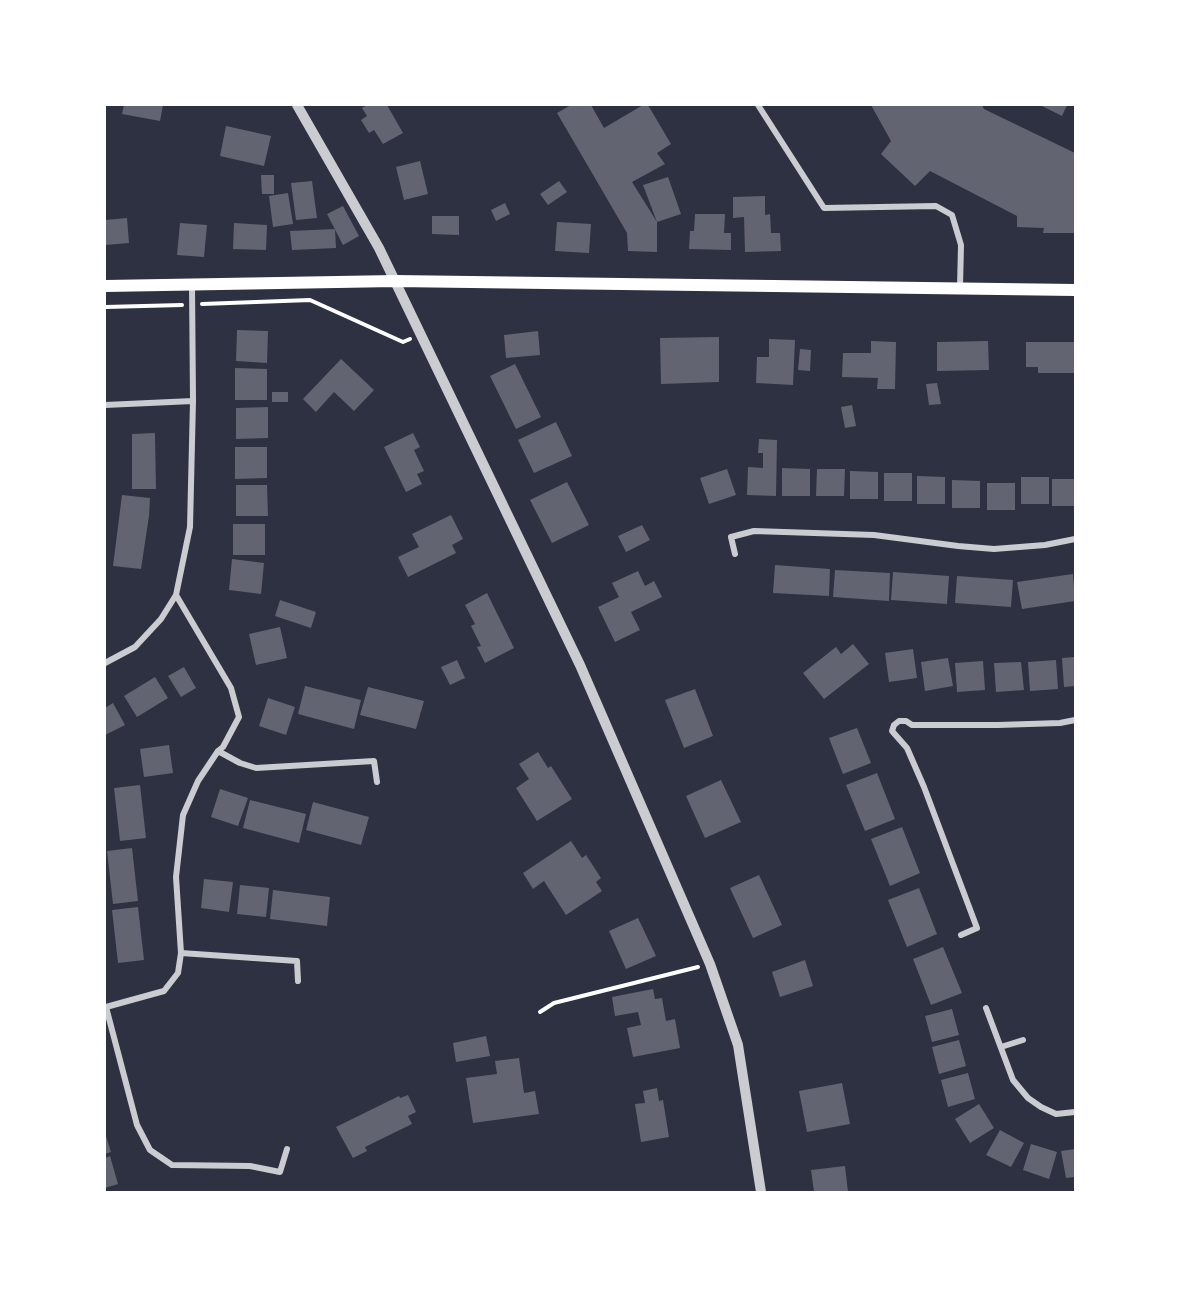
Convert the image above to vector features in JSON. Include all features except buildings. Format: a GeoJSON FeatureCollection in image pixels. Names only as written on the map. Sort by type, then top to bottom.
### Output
{"type":"FeatureCollection","features":[{"type":"Feature","properties":{"kind":"main road"},"geometry":{"type":"LineString","coordinates":[[105,286],[395,281],[1075,290]]}},
{"type":"Feature","properties":{"kind":"street"},"geometry":{"type":"LineString","coordinates":[[297,105],[379,248],[580,664],[710,964],[738,1045],[761,1192]]}},
{"type":"Feature","properties":{"kind":"street"},"geometry":{"type":"LineString","coordinates":[[758,105],[824,208],[936,206],[951,216],[961,245],[960,287]]}},
{"type":"Feature","properties":{"kind":"street"},"geometry":{"type":"LineString","coordinates":[[105,663],[135,647],[161,619],[176,595],[190,527],[193,401],[192,284]]}},
{"type":"Feature","properties":{"kind":"street"},"geometry":{"type":"LineString","coordinates":[[105,405],[193,401]]}},
{"type":"Feature","properties":{"kind":"street"},"geometry":{"type":"LineString","coordinates":[[735,554],[731,537],[754,531],[874,535],[994,549],[1075,539]]}},
{"type":"Feature","properties":{"kind":"street"},"geometry":{"type":"LineString","coordinates":[[176,595],[231,688],[238,717],[223,747],[198,781],[183,815],[176,877],[181,953],[178,973],[164,991],[106,1007],[137,1125],[150,1150],[172,1165],[250,1166],[280,1172],[287,1149]]}},
{"type":"Feature","properties":{"kind":"street"},"geometry":{"type":"LineString","coordinates":[[961,935],[977,928],[924,787],[907,748],[892,731],[894,725],[899,721],[906,721],[912,725],[998,725],[1059,723],[1075,720]]}},
{"type":"Feature","properties":{"kind":"street"},"geometry":{"type":"LineString","coordinates":[[218,751],[240,763],[256,768],[374,761],[377,782]]}},
{"type":"Feature","properties":{"kind":"street"},"geometry":{"type":"LineString","coordinates":[[181,953],[297,961],[298,981]]}},
{"type":"Feature","properties":{"kind":"street"},"geometry":{"type":"LineString","coordinates":[[986,1008],[1013,1080],[1028,1098],[1056,1114],[1075,1112]]}},
{"type":"Feature","properties":{"kind":"street"},"geometry":{"type":"LineString","coordinates":[[1001,1047],[1023,1040]]}},
{"type":"Feature","properties":{"kind":"path"},"geometry":{"type":"LineString","coordinates":[[105,307],[310,300],[403,342],[421,336]]}},
{"type":"Feature","properties":{"kind":"path"},"geometry":{"type":"LineString","coordinates":[[540,1012],[554,1003],[710,964]]}}]}
